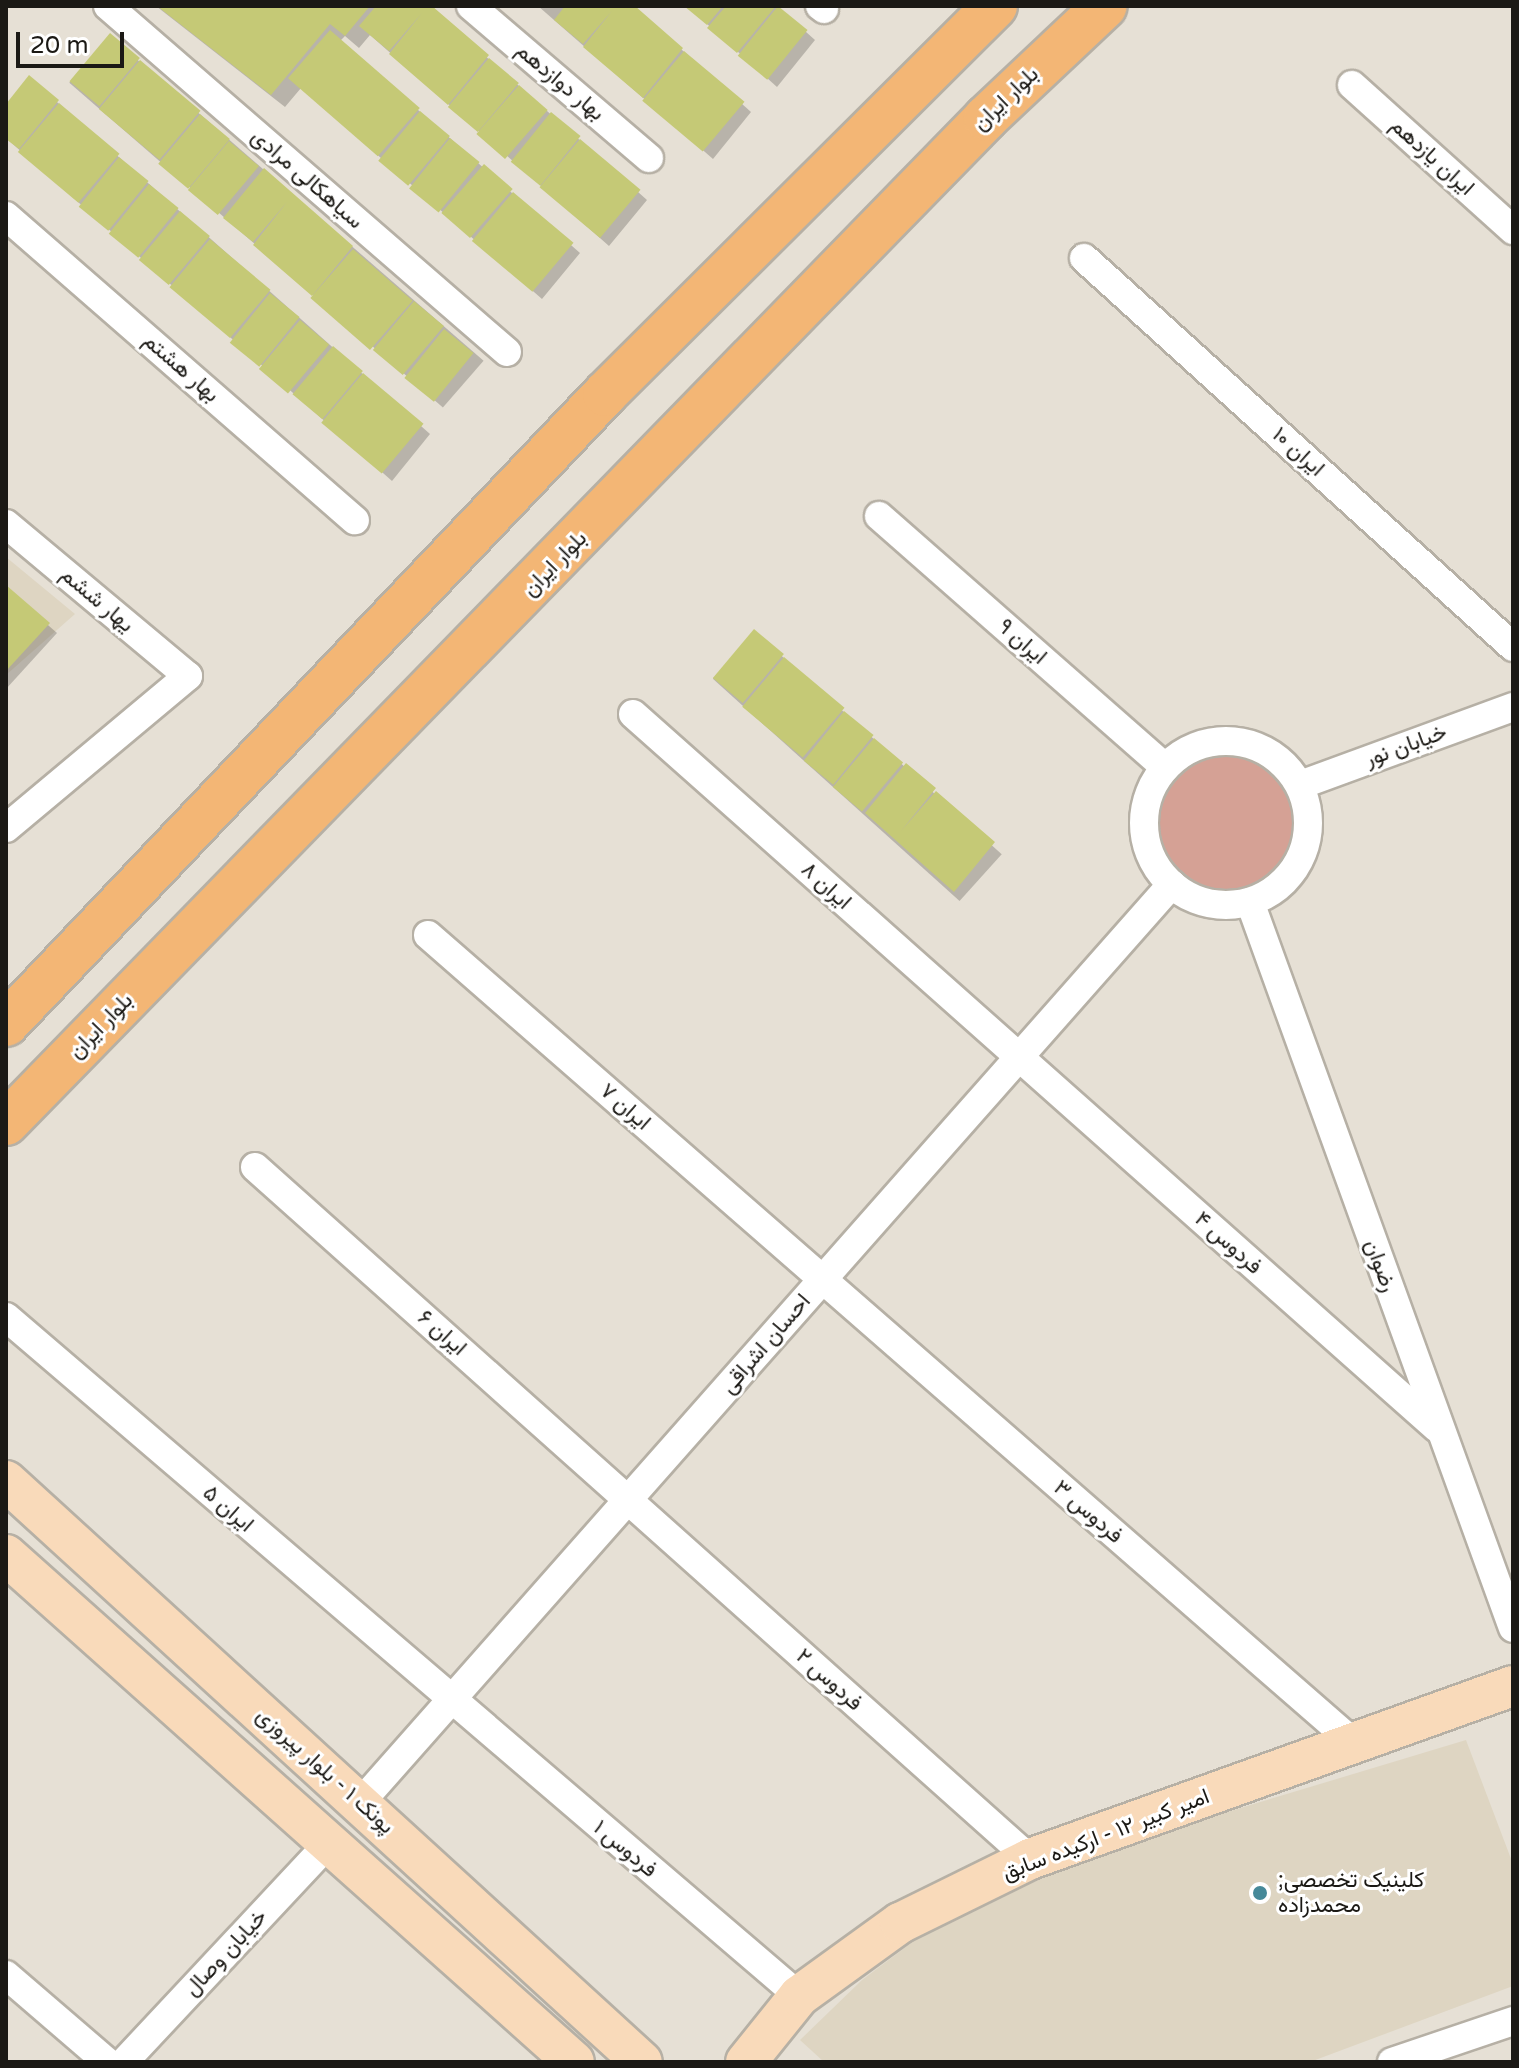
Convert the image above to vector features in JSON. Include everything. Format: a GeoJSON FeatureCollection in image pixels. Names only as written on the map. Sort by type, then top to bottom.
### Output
{"type":"FeatureCollection","features":[{"type":"Feature","properties":{"kind":"main road"},"geometry":{"type":"LineString","coordinates":[[6,1024],[605,394],[995,6]]}},
{"type":"Feature","properties":{"kind":"main road","name":"بلوار ایران"},"geometry":{"type":"LineString","coordinates":[[6,1123],[558,563],[986,118],[1105,6]]}},
{"type":"Feature","properties":{"kind":"main road","name":"پونک ۱ - بلوار پیروزی"},"geometry":{"type":"LineString","coordinates":[[6,1481],[642,2062]]}},
{"type":"Feature","properties":{"kind":"main road"},"geometry":{"type":"LineString","coordinates":[[6,1555],[574,2062]]}},
{"type":"Feature","properties":{"kind":"main road","name":"امیر کبیر ۱۲ - ارکیده سابق"},"geometry":{"type":"LineString","coordinates":[[750,2061],[799,1996],[900,1923],[1030,1859],[1513,1686]]}},
{"type":"Feature","properties":{"kind":"street","name":"سیاهکالی مرادی"},"geometry":{"type":"LineString","coordinates":[[108,6],[507,352]]}},
{"type":"Feature","properties":{"kind":"street","name":"بهار دوازدهم"},"geometry":{"type":"LineString","coordinates":[[471,6],[649,158]]}},
{"type":"Feature","properties":{"kind":"street","name":"ایران یازدهم"},"geometry":{"type":"LineString","coordinates":[[1352,85],[1513,230]]}},
{"type":"Feature","properties":{"kind":"street","name":"بهار هشتم"},"geometry":{"type":"LineString","coordinates":[[6,216],[355,520]]}},
{"type":"Feature","properties":{"kind":"street","name":"ایران ۱۰"},"geometry":{"type":"LineString","coordinates":[[1084,258],[1513,647]]}},
{"type":"Feature","properties":{"kind":"street","name":"ایران ۹"},"geometry":{"type":"LineString","coordinates":[[879,516],[1165,767]]}},
{"type":"Feature","properties":{"kind":"street","name":"یهار ششم"},"geometry":{"type":"LineString","coordinates":[[6,524],[188,676],[6,828]]}},
{"type":"Feature","properties":{"kind":"street","name":"خیابان نور"},"geometry":{"type":"LineString","coordinates":[[1300,785],[1513,707]]}},
{"type":"Feature","properties":{"kind":"street","name":"ایران ۸"},"geometry":{"type":"LineString","coordinates":[[633,714],[1019,1057]]}},
{"type":"Feature","properties":{"kind":"street"},"geometry":{"type":"LineString","coordinates":[[1237,741],[1273,756],[1300,785],[1308,813],[1307,841],[1295,868],[1276,889],[1250,902],[1222,905],[1195,899],[1172,884],[1155,865],[1146,841],[1150,790],[1165,767],[1185,751],[1210,742],[1237,741]]}},
{"type":"Feature","properties":{"kind":"street","name":"احسان اشراقی"},"geometry":{"type":"LineString","coordinates":[[360,1803],[1172,884]]}},
{"type":"Feature","properties":{"kind":"street","name":"رضوان"},"geometry":{"type":"LineString","coordinates":[[1250,902],[1437,1428],[1513,1628]]}},
{"type":"Feature","properties":{"kind":"street","name":"ایران ۷"},"geometry":{"type":"LineString","coordinates":[[428,935],[822,1280]]}},
{"type":"Feature","properties":{"kind":"street","name":"فردوس ۴"},"geometry":{"type":"LineString","coordinates":[[1019,1057],[1437,1428]]}},
{"type":"Feature","properties":{"kind":"street","name":"ایران ۶"},"geometry":{"type":"LineString","coordinates":[[255,1167],[628,1500]]}},
{"type":"Feature","properties":{"kind":"street","name":"فردوس ۳"},"geometry":{"type":"LineString","coordinates":[[822,1280],[1354,1743]]}},
{"type":"Feature","properties":{"kind":"street","name":"ایران ۵"},"geometry":{"type":"LineString","coordinates":[[6,1317],[450,1701]]}},
{"type":"Feature","properties":{"kind":"street","name":"فردوس ۲"},"geometry":{"type":"LineString","coordinates":[[628,1500],[1030,1859]]}},
{"type":"Feature","properties":{"kind":"street","name":"فردوس ۱"},"geometry":{"type":"LineString","coordinates":[[450,1701],[799,1996]]}},
{"type":"Feature","properties":{"kind":"street","name":"خیابان وصال"},"geometry":{"type":"LineString","coordinates":[[124,2062],[328,1844]]}},
{"type":"Feature","properties":{"kind":"street"},"geometry":{"type":"LineString","coordinates":[[6,1975],[107,2062]]}},
{"type":"Feature","properties":{"kind":"street"},"geometry":{"type":"LineString","coordinates":[[1392,2062],[1513,2021]]}},
{"type":"Feature","properties":{"kind":"shaded area"},"geometry":{"type":"Polygon","coordinates":[[[6,557],[75,614],[6,675],[6,557]]]}},
{"type":"Feature","properties":{"kind":"shaded area"},"geometry":{"type":"Polygon","coordinates":[[[1237,741],[1262,749],[1284,764],[1300,785],[1308,813],[1307,841],[1295,868],[1276,889],[1250,902],[1222,905],[1195,899],[1172,884],[1155,865],[1146,841],[1144,814],[1161,765],[1210,742],[1237,741]]]}},
{"type":"Feature","properties":{"kind":"shaded area","name":";کلینیک تخصصی محمدزاده"},"geometry":{"type":"Polygon","coordinates":[[[1466,1740],[1513,1864],[1513,1986],[1310,2062],[824,2062],[800,2040],[862,1980],[939,1922],[1131,1841],[1466,1740]]]}},
{"type":"Feature","properties":{"kind":"building"},"geometry":{"type":"Polygon","coordinates":[[[157,6],[370,6],[345,36],[330,24],[271,95],[157,6]]]}},
{"type":"Feature","properties":{"kind":"building"},"geometry":{"type":"Polygon","coordinates":[[[376,6],[432,6],[489,55],[448,105],[389,54],[422,13],[389,51],[359,26],[376,6]]]}},
{"type":"Feature","properties":{"kind":"building"},"geometry":{"type":"Polygon","coordinates":[[[565,6],[635,6],[683,48],[643,98],[583,47],[612,11],[583,44],[554,20],[565,6]]]}},
{"type":"Feature","properties":{"kind":"building"},"geometry":{"type":"Polygon","coordinates":[[[684,6],[723,6],[707,25],[684,6]]]}},
{"type":"Feature","properties":{"kind":"building"},"geometry":{"type":"Polygon","coordinates":[[[726,6],[776,6],[737,53],[707,28],[726,6]]]}},
{"type":"Feature","properties":{"kind":"building"},"geometry":{"type":"Polygon","coordinates":[[[778,6],[808,30],[767,80],[738,56],[778,6]]]}},
{"type":"Feature","properties":{"kind":"building"},"geometry":{"type":"Polygon","coordinates":[[[330,30],[420,108],[378,156],[288,78],[330,30]]]}},
{"type":"Feature","properties":{"kind":"building"},"geometry":{"type":"Polygon","coordinates":[[[110,33],[140,58],[99,106],[70,81],[110,33]]]}},
{"type":"Feature","properties":{"kind":"building"},"geometry":{"type":"Polygon","coordinates":[[[684,51],[745,102],[703,152],[642,101],[684,51]]]}},
{"type":"Feature","properties":{"kind":"building"},"geometry":{"type":"Polygon","coordinates":[[[489,58],[519,83],[478,132],[448,107],[489,58]]]}},
{"type":"Feature","properties":{"kind":"building"},"geometry":{"type":"Polygon","coordinates":[[[140,60],[201,111],[159,160],[99,109],[140,60]]]}},
{"type":"Feature","properties":{"kind":"building"},"geometry":{"type":"Polygon","coordinates":[[[29,75],[59,100],[19,149],[6,139],[6,104],[29,75]]]}},
{"type":"Feature","properties":{"kind":"building"},"geometry":{"type":"Polygon","coordinates":[[[519,85],[548,110],[505,159],[476,134],[519,85]]]}},
{"type":"Feature","properties":{"kind":"building"},"geometry":{"type":"Polygon","coordinates":[[[59,103],[120,154],[78,203],[18,152],[59,103]]]}},
{"type":"Feature","properties":{"kind":"building"},"geometry":{"type":"Polygon","coordinates":[[[420,111],[450,136],[408,186],[378,161],[420,111]]]}},
{"type":"Feature","properties":{"kind":"building"},"geometry":{"type":"Polygon","coordinates":[[[551,112],[581,136],[540,186],[511,162],[551,112]]]}},
{"type":"Feature","properties":{"kind":"building"},"geometry":{"type":"Polygon","coordinates":[[[200,114],[230,139],[188,189],[158,164],[200,114]]]}},
{"type":"Feature","properties":{"kind":"building"},"geometry":{"type":"Polygon","coordinates":[[[450,138],[480,162],[439,212],[409,189],[450,138]]]}},
{"type":"Feature","properties":{"kind":"building"},"geometry":{"type":"Polygon","coordinates":[[[580,139],[641,190],[600,238],[540,187],[580,139]]]}},
{"type":"Feature","properties":{"kind":"building"},"geometry":{"type":"Polygon","coordinates":[[[229,141],[259,166],[218,215],[188,190],[229,141]]]}},
{"type":"Feature","properties":{"kind":"building"},"geometry":{"type":"Polygon","coordinates":[[[119,157],[149,181],[108,231],[79,207],[119,157]]]}},
{"type":"Feature","properties":{"kind":"building"},"geometry":{"type":"Polygon","coordinates":[[[484,164],[513,189],[470,238],[441,213],[484,164]]]}},
{"type":"Feature","properties":{"kind":"building"},"geometry":{"type":"Polygon","coordinates":[[[264,168],[353,246],[312,296],[253,245],[287,202],[253,242],[223,218],[264,168]]]}},
{"type":"Feature","properties":{"kind":"building"},"geometry":{"type":"Polygon","coordinates":[[[149,184],[179,208],[138,258],[109,234],[149,184]]]}},
{"type":"Feature","properties":{"kind":"building"},"geometry":{"type":"Polygon","coordinates":[[[513,192],[574,243],[532,292],[472,241],[513,192]]]}},
{"type":"Feature","properties":{"kind":"building"},"geometry":{"type":"Polygon","coordinates":[[[180,211],[210,236],[169,285],[139,260],[180,211]]]}},
{"type":"Feature","properties":{"kind":"building"},"geometry":{"type":"Polygon","coordinates":[[[210,239],[271,290],[230,338],[170,287],[210,239]]]}},
{"type":"Feature","properties":{"kind":"building"},"geometry":{"type":"Polygon","coordinates":[[[353,249],[413,301],[370,350],[310,298],[353,249]]]}},
{"type":"Feature","properties":{"kind":"building"},"geometry":{"type":"Polygon","coordinates":[[[270,293],[300,317],[259,367],[230,343],[270,293]]]}},
{"type":"Feature","properties":{"kind":"building"},"geometry":{"type":"Polygon","coordinates":[[[414,301],[444,326],[403,375],[373,350],[414,301]]]}},
{"type":"Feature","properties":{"kind":"building"},"geometry":{"type":"Polygon","coordinates":[[[300,320],[329,344],[288,393],[259,369],[300,320]]]}},
{"type":"Feature","properties":{"kind":"building"},"geometry":{"type":"Polygon","coordinates":[[[444,329],[474,353],[434,402],[404,378],[444,329]]]}},
{"type":"Feature","properties":{"kind":"building"},"geometry":{"type":"Polygon","coordinates":[[[333,346],[363,371],[322,419],[293,394],[333,346]]]}},
{"type":"Feature","properties":{"kind":"building"},"geometry":{"type":"Polygon","coordinates":[[[363,373],[424,424],[382,474],[321,423],[363,373]]]}},
{"type":"Feature","properties":{"kind":"building"},"geometry":{"type":"Polygon","coordinates":[[[6,585],[50,623],[6,671],[6,585]]]}},
{"type":"Feature","properties":{"kind":"building"},"geometry":{"type":"Polygon","coordinates":[[[754,629],[784,654],[743,703],[713,678],[754,629]]]}},
{"type":"Feature","properties":{"kind":"building"},"geometry":{"type":"Polygon","coordinates":[[[784,657],[845,708],[803,758],[742,707],[784,657]]]}},
{"type":"Feature","properties":{"kind":"building"},"geometry":{"type":"Polygon","coordinates":[[[844,711],[874,735],[833,785],[804,761],[844,711]]]}},
{"type":"Feature","properties":{"kind":"building"},"geometry":{"type":"Polygon","coordinates":[[[874,738],[903,762],[862,811],[833,787],[874,738]]]}},
{"type":"Feature","properties":{"kind":"building"},"geometry":{"type":"Polygon","coordinates":[[[906,763],[936,788],[901,831],[936,791],[995,842],[954,892],[865,813],[906,763]]]}},
{"type":"Feature","properties":{"kind":"place","name":";کلینیک تخصصی محمدزاده"},"geometry":{"type":"Point","coordinates":[1260,1893]}}]}
